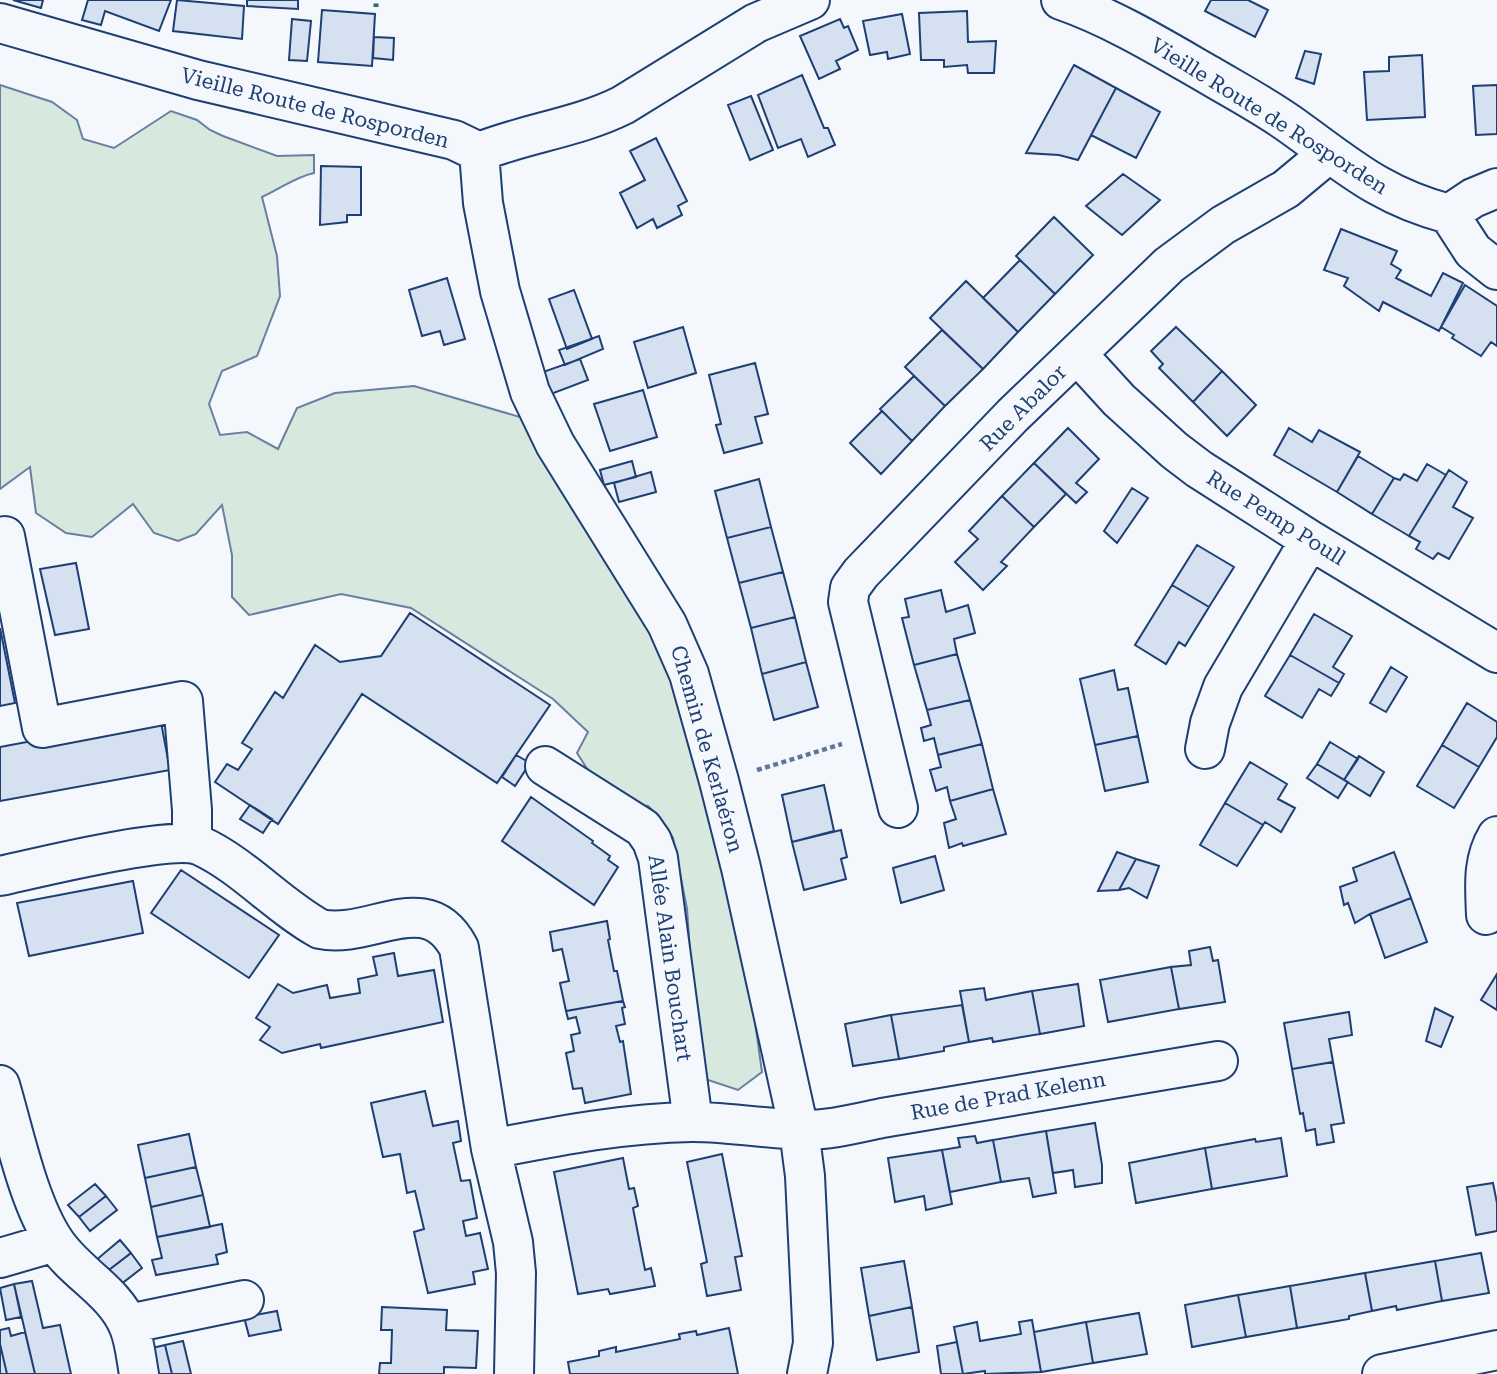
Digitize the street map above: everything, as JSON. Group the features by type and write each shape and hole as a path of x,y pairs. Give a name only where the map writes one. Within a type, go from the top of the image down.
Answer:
{"street":[{"path":"479,152 519,137 546,133 600,117 756,23 810,0"},
{"name":"Vieille Route de Rosporden","path":"1061,0 1146,39 1268,110 1328,154 1381,188 1419,205 1449,214"},
{"name":"Vieille Route de Rosporden","path":"0,23 198,80 454,141 479,152"},
{"name":"Chemin de Kerlaéron","path":"479,152 483,203 500,291 530,391 555,444 667,624 689,674 719,781 777,1024 799,1130 815,1364"},
{"name":"Rue Abalor","path":"898,808 848,603 850,588 861,573 1013,415 1168,265 1223,225 1286,189 1328,154"},
{"path":"1497,188 1473,198 1449,214 1473,251 1497,270"},
{"name":"Rue Pemp Poull","path":"1077,354 1119,400 1174,450 1241,498 1497,653"},
{"path":"5,536 42,728 183,701 192,842"},
{"path":"1205,749 1210,723 1223,687 1310,540"},
{"name":"Allée Alain Bouchart","path":"545,765 643,828 652,841 658,858 693,1122"},
{"path":"1486,915 1486,864 1489,849 1497,836"},
{"path":"0,876 147,846 192,842 216,855 320,929 335,932 421,916 440,923 451,932 459,948 491,1149 513,1242 514,1374"},
{"name":"Rue de Prad Kelenn","path":"491,1149 601,1128 693,1122 799,1130 832,1129 882,1118 1218,1061"},
{"path":"0,1085 31,1192 55,1242 109,1298 128,1324 135,1345 139,1374"},
{"path":"0,1258 55,1242"},
{"path":"128,1324 244,1300"},
{"path":"1382,1374 1425,1370 1497,1350"}],"path":[{"path":"719,781 880,734"}],"shaded area":[{"path":"0,85 52,102 77,120 83,139 114,148 171,111 197,120 223,136 277,156 314,155 314,173 262,197 277,256 280,296 257,356 222,371 209,404 220,435 247,432 278,449 297,408 335,393 414,386 530,420 663,647 745,950 762,1072 738,1090 699,1077 687,909 673,838 648,806 614,802 577,753 588,732 553,699 411,608 341,594 249,615 232,597 232,555 222,505 196,534 178,541 154,533 133,504 92,537 66,533 36,513 30,467 0,489"}],"building":[{"path":"13,0 43,0 41,8"},
{"path":"88,0 171,0 159,31 105,11 101,25 82,20"},
{"path":"177,0 244,6 242,39 173,31"},
{"path":"247,0 298,0 298,9 247,6"},
{"path":"1211,0 1248,0 1268,10 1255,37 1205,11"},
{"path":"322,10 375,14 372,66 318,62"},
{"path":"967,11 968,42 996,41 994,73 968,73 967,65 944,67 944,60 921,60 919,13"},
{"path":"902,14 910,54 888,59 887,52 870,55 863,21"},
{"path":"292,19 311,21 307,61 289,60"},
{"path":"840,19 844,28 848,26 858,50 836,61 840,69 819,79 800,36"},
{"path":"374,37 394,38 393,60 373,58"},
{"path":"1305,51 1321,54 1314,84 1296,78"},
{"path":"1422,55 1425,117 1367,120 1364,72 1389,71 1389,57"},
{"path":"1074,65 1116,88 1078,160 1059,155 1026,153"},
{"path":"802,75 824,128 828,128 835,145 808,157 801,139 778,148 758,95"},
{"path":"1497,85 1497,134 1476,135 1473,86"},
{"path":"1116,88 1160,112 1136,158 1091,135"},
{"path":"751,96 773,150 750,160 728,105"},
{"path":"656,138 687,201 678,206 682,215 657,228 653,219 637,228 620,193 645,180 630,151"},
{"path":"321,166 361,167 361,215 347,215 347,222 320,225"},
{"path":"1123,174 1160,200 1122,235 1086,206"},
{"path":"1054,217 1093,255 1055,294 1016,256"},
{"path":"1341,229 1397,251 1391,264 1401,270 1396,278 1431,296 1443,273 1463,283 1439,331 1383,302 1379,311 1344,286 1348,278 1324,270"},
{"path":"1020,260 1055,294 1018,332 983,298"},
{"path":"447,278 465,339 444,345 440,331 422,336 409,290"},
{"path":"966,281 1018,332 983,369 930,318"},
{"path":"1465,285 1497,306 1497,346 1491,342 1481,356 1452,338 1454,335 1441,327"},
{"path":"574,290 592,339 567,349 549,299"},
{"path":"683,327 696,373 648,388 634,342"},
{"path":"1176,327 1222,371 1193,402 1159,368 1163,364 1151,351"},
{"path":"942,330 983,369 945,406 905,367"},
{"path":"599,336 603,349 565,365 559,350"},
{"path":"580,359 588,380 551,394 543,372"},
{"path":"755,363 768,414 755,417 762,443 724,453 716,425 721,424 709,375"},
{"path":"1222,371 1256,405 1227,436 1193,402"},
{"path":"914,376 945,406 912,441 880,409"},
{"path":"643,390 657,437 610,451 594,404"},
{"path":"882,411 912,441 881,474 850,443"},
{"path":"1068,428 1099,459 1076,483 1087,492 1076,503 1034,463"},
{"path":"1289,428 1312,442 1319,430 1360,452 1337,492 1274,455"},
{"path":"1358,456 1394,478 1372,514 1337,492"},
{"path":"632,461 636,477 604,485 600,470"},
{"path":"1034,463 1066,494 1034,527 1002,496"},
{"path":"1427,464 1446,475 1409,536 1372,514 1394,478 1400,480 1404,474 1417,481"},
{"path":"1449,470 1467,482 1453,507 1473,518 1449,559 1438,553 1433,559 1416,549 1420,542 1409,536"},
{"path":"651,472 656,492 619,502 614,483"},
{"path":"759,479 771,527 727,538 715,491"},
{"path":"1132,488 1148,498 1117,543 1104,531"},
{"path":"1002,496 1034,527 1001,562 1007,566 983,590 955,562 978,539 969,531"},
{"path":"771,527 783,572 739,583 727,538"},
{"path":"1197,545 1234,567 1209,607 1172,585"},
{"path":"76,563 89,629 55,635 40,569"},
{"path":"783,572 795,617 751,628 739,583"},
{"path":"1172,585 1209,607 1185,646 1179,642 1166,664 1135,645"},
{"path":"941,590 946,612 968,605 975,633 954,639 957,654 914,665 902,618 909,617 905,599"},
{"path":"410,613 550,705 497,783 362,694 278,824 215,782 227,764 238,770 252,749 242,743 275,692 283,698 315,645 340,662 381,656"},
{"path":"1314,614 1352,636 1333,667 1344,674 1339,683 1290,655"},
{"path":"795,617 806,662 762,674 751,628"},
{"path":"0,628 15,703 0,706"},
{"path":"957,654 970,700 927,710 914,665"},
{"path":"1290,655 1339,683 1331,696 1319,689 1302,718 1265,696"},
{"path":"806,662 818,707 774,720 762,674"},
{"path":"1391,667 1407,677 1386,712 1370,703"},
{"path":"1114,670 1118,690 1128,688 1138,736 1095,745 1080,679"},
{"path":"970,700 982,744 938,755 934,738 924,741 921,728 931,725 927,710"},
{"path":"1467,703 1497,722 1497,737 1479,767 1442,745"},
{"path":"160,717 170,770 0,801 0,747"},
{"path":"1138,736 1148,782 1105,791 1095,745"},
{"path":"1330,742 1358,759 1344,780 1317,764"},
{"path":"982,744 993,789 950,801 947,787 936,791 930,770 941,767 938,755"},
{"path":"1442,745 1479,767 1454,808 1417,786"},
{"path":"516,755 530,763 515,786 502,777"},
{"path":"1359,756 1384,772 1370,796 1344,780"},
{"path":"1250,762 1287,784 1278,799 1295,808 1281,832 1225,803"},
{"path":"1317,764 1348,782 1338,798 1307,778"},
{"path":"824,785 834,831 792,842 782,795"},
{"path":"993,789 1006,834 949,848 944,823 956,819 950,801"},
{"path":"531,797 593,841 592,843 610,856 608,860 618,867 594,905 502,841"},
{"path":"1225,803 1263,825 1237,866 1200,845"},
{"path":"250,805 272,819 263,833 240,819"},
{"path":"841,830 847,857 841,859 846,879 804,890 792,842"},
{"path":"1117,852 1136,859 1119,890 1098,891"},
{"path":"1394,852 1411,898 1370,914 1355,923 1348,903 1344,905 1340,887 1357,881 1353,868"},
{"path":"935,856 944,890 901,903 893,868"},
{"path":"1136,859 1159,866 1147,898 1129,888 1119,890"},
{"path":"181,870 279,935 249,978 151,913"},
{"path":"133,881 143,933 29,956 17,903"},
{"path":"1411,898 1427,942 1385,958 1370,914"},
{"path":"607,921 614,971 617,971 623,1001 566,1011 560,983 569,981 562,949 553,951 550,932"},
{"path":"1210,947 1213,961 1218,960 1225,1002 1179,1009 1171,967 1191,965 1189,951"},
{"path":"394,953 398,976 434,970 443,1022 321,1048 320,1044 282,1053 260,1040 270,1027 256,1018 278,984 293,993 327,985 330,998 360,993 358,979 377,975 373,957"},
{"path":"1171,967 1179,1009 1108,1022 1100,980"},
{"path":"1497,974 1497,1010 1481,1000"},
{"path":"1078,984 1084,1026 1040,1034 1032,991"},
{"path":"984,988 986,1000 1032,991 1040,1034 993,1042 992,1038 969,1042 960,991"},
{"path":"623,1001 625,1024 616,1026 620,1042 623,1041 631,1094 585,1103 582,1088 573,1089 566,1053 574,1051 571,1035 580,1033 576,1017 568,1019 566,1011"},
{"path":"962,1005 969,1042 944,1047 944,1051 899,1059 891,1015"},
{"path":"1435,1008 1453,1017 1441,1047 1426,1041"},
{"path":"1349,1012 1352,1035 1329,1039 1333,1062 1292,1069 1284,1023"},
{"path":"891,1015 899,1059 853,1066 845,1024"},
{"path":"1333,1062 1344,1123 1331,1125 1334,1142 1317,1145 1315,1129 1306,1131 1303,1113 1300,1114 1292,1069"},
{"path":"425,1091 433,1126 458,1121 461,1141 453,1143 461,1181 470,1180 477,1218 463,1221 466,1236 480,1233 488,1269 473,1272 475,1284 428,1293 414,1232 424,1229 415,1191 407,1193 400,1154 383,1157 371,1103"},
{"path":"1095,1123 1102,1183 1075,1187 1073,1170 1053,1173 1046,1131"},
{"path":"1046,1131 1056,1193 1033,1197 1029,1178 1001,1182 993,1140"},
{"path":"189,1134 196,1167 145,1178 138,1145"},
{"path":"975,1136 977,1143 993,1140 1001,1182 950,1192 942,1150 960,1147 958,1138"},
{"path":"1281,1138 1287,1176 1212,1189 1205,1148 1255,1139 1256,1142"},
{"path":"1205,1148 1212,1189 1136,1203 1129,1163"},
{"path":"942,1150 952,1204 926,1210 924,1196 895,1202 888,1158"},
{"path":"722,1154 742,1256 735,1257 741,1290 707,1296 701,1264 707,1262 687,1162"},
{"path":"623,1158 629,1189 634,1188 638,1206 633,1208 645,1270 651,1268 655,1286 610,1294 608,1289 578,1294 554,1172"},
{"path":"196,1167 203,1195 151,1207 145,1178"},
{"path":"1493,1183 1497,1203 1497,1231 1476,1235 1467,1187"},
{"path":"95,1184 106,1196 79,1217 68,1205"},
{"path":"203,1195 210,1227 157,1237 151,1207"},
{"path":"106,1196 117,1210 90,1231 79,1217"},
{"path":"222,1224 227,1252 216,1255 218,1264 156,1275 152,1260 162,1258 157,1237"},
{"path":"120,1240 131,1253 105,1273 95,1261"},
{"path":"131,1253 142,1268 116,1288 105,1273"},
{"path":"1481,1253 1489,1293 1442,1301 1435,1261"},
{"path":"904,1261 912,1307 869,1316 861,1268"},
{"path":"1435,1261 1442,1301 1397,1310 1396,1306 1372,1311 1365,1273"},
{"path":"1365,1273 1372,1311 1349,1316 1349,1319 1297,1328 1290,1286"},
{"path":"32,1281 43,1328 60,1325 71,1374 35,1374 14,1284"},
{"path":"14,1284 21,1317 6,1320 0,1288"},
{"path":"1290,1286 1297,1328 1246,1337 1238,1295"},
{"path":"1238,1295 1246,1337 1192,1347 1185,1305"},
{"path":"382,1307 447,1310 446,1330 478,1331 476,1368 444,1367 444,1374 379,1374 380,1363 391,1363 392,1330 381,1330"},
{"path":"912,1307 919,1352 877,1360 869,1316"},
{"path":"277,1311 281,1330 249,1336 244,1317"},
{"path":"1139,1313 1147,1354 1093,1363 1086,1322"},
{"path":"1032,1320 1041,1372 985,1374 985,1371 963,1374 954,1327 977,1322 980,1341 1021,1334 1019,1322"},
{"path":"1086,1322 1093,1363 1041,1372 1034,1332"},
{"path":"9,1328 11,1336 25,1332 35,1374 7,1374 0,1344 0,1330"},
{"path":"729,1328 738,1374 570,1374 568,1362 599,1356 599,1351 616,1347 616,1352 680,1339 679,1334 696,1331 697,1335"},
{"path":"183,1341 191,1374 172,1374 165,1345"},
{"path":"957,1342 963,1374 941,1374 937,1346"},
{"path":"0,1344 7,1374 0,1374"},
{"path":"165,1345 172,1374 154,1374 148,1349"}],"hedge":[{"path":"376,0 376,7"}]}
